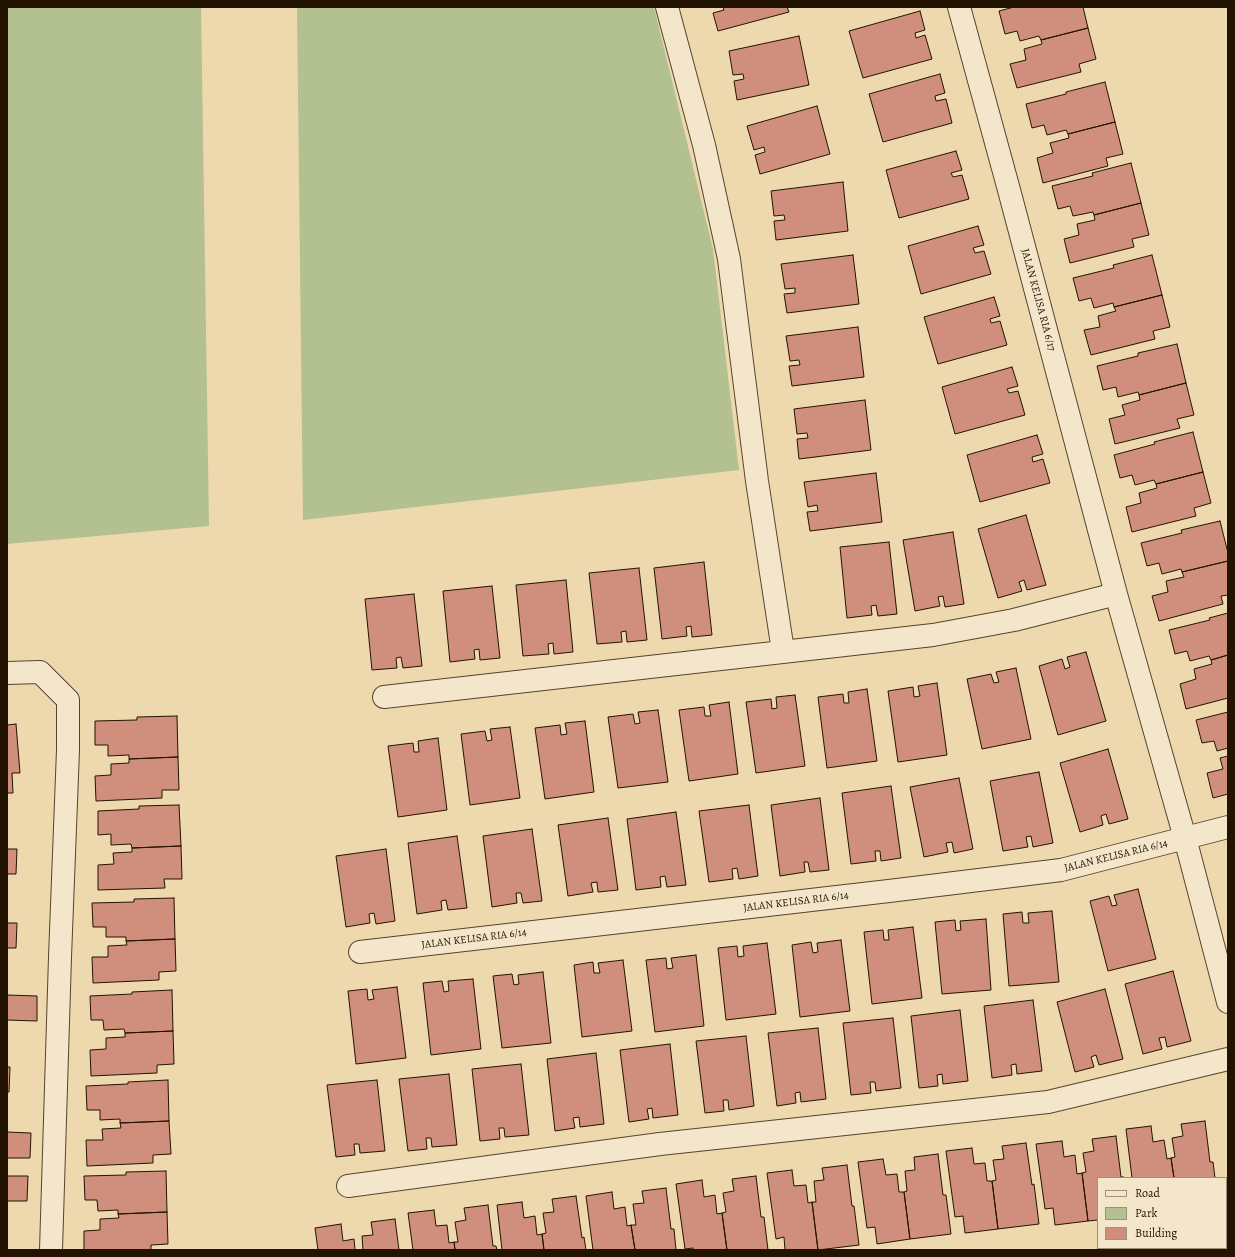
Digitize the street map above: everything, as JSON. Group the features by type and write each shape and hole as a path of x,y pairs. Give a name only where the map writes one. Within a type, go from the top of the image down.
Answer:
{"street":[{"path":"667,7 704,145 729,259 757,481 783,651"},
{"name":"JALAN KELISA RIA 6/17","path":"959,7 1116,594 1185,838 1228,1002"},
{"path":"384,697 933,635 1014,620 1116,594"},
{"path":"7,673 40,672 68,700 68,750 51,1250"},
{"name":"JALAN KELISA RIA 6/14","path":"360,952 1061,870 1228,827"},
{"path":"348,1186 660,1144 1048,1102 1228,1059"}],"green space":[{"path":"7,7 201,7 209,526 7,544"},
{"path":"297,7 654,7 713,249 739,470 303,520"}],"building":[{"path":"723,7 787,7 789,12 718,31 713,13 724,10"},
{"path":"1014,7 1083,7 1088,28 1041,40 1039,36 1020,41 1017,31 1005,34 999,11"},
{"path":"920,11 925,30 915,33 916,38 925,35 932,59 863,78 849,31"},
{"path":"1088,28 1096,59 1079,64 1081,72 1017,88 1010,64 1026,60 1024,49 1042,44 1041,40"},
{"path":"799,36 809,85 737,100 734,81 744,79 743,74 733,75 729,51"},
{"path":"940,74 945,93 935,96 936,101 946,99 952,123 883,142 869,94"},
{"path":"1105,82 1115,122 1068,134 1066,130 1047,135 1044,125 1032,128 1026,104"},
{"path":"817,106 830,154 760,174 755,155 765,152 764,147 754,150 747,126"},
{"path":"1115,122 1123,154 1106,158 1108,166 1043,183 1037,158 1053,153 1050,143 1069,138 1068,134"},
{"path":"956,151 962,170 951,173 953,177 962,175 969,199 899,218 886,170"},
{"path":"1131,163 1141,203 1094,215 1093,212 1073,216 1070,206 1058,209 1052,186 1093,176 1092,173"},
{"path":"843,182 848,231 776,240 774,221 785,220 784,215 774,216 771,191"},
{"path":"1141,203 1149,235 1132,239 1134,247 1070,263 1064,239 1079,235 1077,224 1095,220 1094,215"},
{"path":"978,226 984,245 973,248 975,253 984,251 991,274 921,294 908,246"},
{"path":"853,255 859,304 787,313 784,294 795,293 795,288 785,289 781,264"},
{"path":"1152,255 1162,295 1114,307 1113,303 1094,308 1091,298 1079,301 1073,278 1114,268 1113,265"},
{"path":"1162,295 1170,327 1153,331 1155,339 1091,355 1084,330 1100,327 1098,316 1116,311 1114,307"},
{"path":"994,297 1000,316 990,319 991,323 1000,321 1007,345 938,364 924,317"},
{"path":"858,327 864,377 792,386 789,366 800,365 799,360 790,361 786,336"},
{"path":"1177,344 1186,383 1139,395 1138,392 1118,397 1116,387 1103,390 1097,366 1138,356 1138,353"},
{"path":"1012,367 1018,386 1007,389 1009,393 1018,391 1025,415 955,434 942,387"},
{"path":"1186,383 1194,415 1177,419 1180,428 1115,444 1109,419 1125,415 1122,405 1140,400 1139,395"},
{"path":"865,400 871,450 799,459 797,439 808,438 807,433 797,434 794,409"},
{"path":"1193,432 1203,472 1156,484 1154,480 1135,485 1132,475 1120,478 1114,455 1155,444 1154,442"},
{"path":"1037,435 1043,454 1032,457 1033,462 1043,459 1050,483 980,502 967,455"},
{"path":"1203,472 1211,503 1194,508 1196,516 1132,532 1126,507 1141,503 1139,493 1157,488 1156,484"},
{"path":"876,473 882,522 810,531 807,512 818,511 817,505 808,507 804,482"},
{"path":"1026,515 1046,585 1027,590 1024,580 1019,582 1022,591 998,598 978,529"},
{"path":"1220,521 1228,553 1228,561 1182,572 1181,569 1162,574 1159,563 1147,566 1141,543 1182,533 1181,530"},
{"path":"953,532 964,604 945,607 943,596 938,597 940,606 915,611 903,540"},
{"path":"889,542 897,614 878,616 876,605 871,606 872,615 847,618 840,547"},
{"path":"1228,561 1228,595 1221,596 1223,604 1159,621 1152,596 1168,592 1166,581 1184,577 1182,572"},
{"path":"704,562 712,635 692,637 691,626 686,627 687,636 662,639 654,568"},
{"path":"639,568 647,640 627,642 626,631 621,632 622,642 597,644 589,573"},
{"path":"566,580 573,652 554,654 553,643 548,644 549,654 523,656 516,585"},
{"path":"492,586 500,658 480,660 479,649 474,650 475,659 450,662 443,591"},
{"path":"414,594 422,666 403,668 401,657 396,658 397,668 372,670 365,599"},
{"path":"1228,613 1228,655 1211,660 1209,656 1190,661 1187,651 1175,654 1169,630 1210,620 1209,618"},
{"path":"1086,652 1106,721 1058,735 1039,666 1062,659 1065,669 1070,667 1067,657"},
{"path":"1228,655 1228,698 1186,709 1180,684 1196,679 1194,669 1212,664 1211,660"},
{"path":"1016,668 1031,739 982,749 967,679 991,674 994,683 999,682 996,672"},
{"path":"937,683 947,755 898,762 888,691 913,687 914,697 920,696 918,686"},
{"path":"867,689 877,761 827,768 818,697 843,694 844,703 849,703 848,692"},
{"path":"795,695 805,766 756,773 746,702 771,699 772,709 777,708 776,697"},
{"path":"729,702 738,774 689,781 679,710 704,707 705,716 711,716 709,705"},
{"path":"658,710 668,782 618,788 608,717 633,714 635,724 640,723 638,712"},
{"path":"1228,712 1228,748 1217,751 1214,741 1202,743 1196,720"},
{"path":"177,716 178,757 129,759 129,755 108,756 108,745 95,745 95,721 137,720 137,717"},
{"path":"585,721 594,792 545,799 535,728 560,725 561,735 567,734 565,723"},
{"path":"16,724 20,773 12,773 13,793 7,793 7,725"},
{"path":"510,727 520,798 470,805 461,734 485,731 487,741 492,740 490,729"},
{"path":"438,738 447,810 398,817 388,746 413,743 414,752 419,752 418,741"},
{"path":"1108,749 1128,819 1109,824 1106,814 1101,816 1103,825 1080,832 1060,763"},
{"path":"1228,756 1228,794 1213,798 1207,773 1223,769 1220,758"},
{"path":"178,757 179,790 162,790 162,798 96,801 95,776 111,775 111,764 129,763 129,759"},
{"path":"1039,772 1053,843 1033,847 1031,836 1026,837 1028,847 1003,851 990,781"},
{"path":"959,778 973,849 954,853 952,842 946,843 948,852 924,857 910,787"},
{"path":"891,786 901,858 881,861 880,851 875,851 876,861 851,864 842,793"},
{"path":"820,798 829,870 810,872 808,862 804,862 805,872 780,876 771,805"},
{"path":"179,805 181,846 132,848 131,844 111,845 111,834 98,835 98,811 139,809 139,806"},
{"path":"749,805 758,876 739,879 737,868 732,869 733,879 709,882 699,811"},
{"path":"676,812 686,885 667,887 665,876 660,877 661,887 636,890 627,819"},
{"path":"608,818 618,890 598,892 597,882 591,883 593,892 568,896 558,825"},
{"path":"532,829 542,901 523,903 521,893 516,893 517,903 492,907 483,836"},
{"path":"457,836 467,908 448,910 446,900 441,901 442,910 417,914 408,843"},
{"path":"181,846 182,879 164,879 165,888 98,890 98,865 114,864 113,853 132,852 132,848"},
{"path":"7,849 17,849 16,874 7,874"},
{"path":"386,849 395,921 376,924 374,913 369,914 370,923 346,927 336,856"},
{"path":"1138,889 1156,959 1108,971 1090,901 1109,896 1112,906 1117,905 1114,895"},
{"path":"174,898 175,939 126,941 126,937 106,937 106,927 93,927 92,903 134,902 134,899"},
{"path":"1052,911 1059,982 1009,986 1003,914 1022,912 1023,923 1029,923 1028,913"},
{"path":"986,919 991,990 942,994 935,922 955,920 956,931 961,930 960,921"},
{"path":"7,923 17,923 16,948 7,948"},
{"path":"913,927 922,998 872,1004 864,932 883,930 884,940 889,940 888,930"},
{"path":"175,939 176,971 159,972 159,980 93,983 92,957 108,957 108,946 127,945 126,941"},
{"path":"841,940 850,1011 800,1017 792,945 811,942 813,953 818,952 817,943"},
{"path":"767,943 776,1014 726,1020 718,948 737,946 738,957 744,956 743,946"},
{"path":"696,955 704,1026 655,1032 646,960 666,958 667,969 673,968 671,958"},
{"path":"623,960 632,1031 582,1037 574,965 593,962 594,973 600,973 598,963"},
{"path":"1173,971 1191,1041 1167,1047 1165,1037 1159,1038 1162,1049 1143,1054 1125,984"},
{"path":"543,972 551,1043 502,1048 493,976 512,974 514,985 519,984 518,975"},
{"path":"473,979 481,1049 431,1055 423,983 442,981 444,992 449,991 448,981"},
{"path":"397,987 406,1058 356,1064 348,991 367,989 368,1000 374,999 372,990"},
{"path":"1105,989 1123,1059 1099,1065 1096,1055 1091,1057 1094,1067 1075,1072 1057,1002"},
{"path":"172,990 173,1031 125,1033 124,1029 104,1030 103,1020 91,1020 90,996"},
{"path":"7,995 37,996 37,1021 7,1020"},
{"path":"1033,1000 1042,1071 1017,1074 1016,1064 1011,1065 1012,1075 992,1078 984,1006"},
{"path":"960,1010 968,1081 943,1084 942,1074 937,1075 938,1086 919,1088 911,1016"},
{"path":"893,1018 901,1088 876,1091 875,1082 870,1082 871,1093 851,1095 843,1023"},
{"path":"818,1028 826,1099 801,1102 800,1092 795,1093 796,1103 777,1106 768,1033"},
{"path":"173,1031 174,1064 157,1065 157,1073 91,1076 90,1050 106,1049 106,1038 125,1037 125,1033"},
{"path":"746,1036 754,1106 729,1110 728,1100 723,1100 724,1111 705,1113 696,1041"},
{"path":"670,1044 678,1115 653,1118 652,1108 647,1109 649,1119 629,1122 620,1050"},
{"path":"596,1053 604,1124 580,1127 579,1117 573,1118 575,1128 555,1131 547,1059"},
{"path":"521,1064 529,1135 505,1137 504,1128 499,1128 500,1139 480,1141 472,1069"},
{"path":"7,1067 10,1067 9,1092 7,1092"},
{"path":"449,1074 457,1145 432,1147 431,1138 426,1138 427,1149 408,1151 399,1079"},
{"path":"168,1080 169,1121 120,1123 120,1119 100,1120 100,1110 87,1110 86,1086"},
{"path":"377,1080 385,1151 360,1153 359,1144 354,1144 355,1155 336,1157 327,1085"},
{"path":"169,1121 171,1154 153,1155 153,1163 87,1166 86,1140 103,1140 102,1129 121,1128 120,1123"},
{"path":"1205,1121 1210,1162 1213,1162 1215,1177 1174,1177 1171,1158 1175,1157 1172,1138 1183,1136 1181,1124"},
{"path":"1151,1126 1153,1142 1164,1140 1167,1159 1171,1158 1174,1177 1132,1177 1126,1129"},
{"path":"7,1132 31,1133 30,1158 7,1158"},
{"path":"1116,1136 1121,1177 1097,1177 1097,1220 1088,1221 1082,1173 1086,1172 1083,1153 1094,1151 1092,1139"},
{"path":"1062,1141 1064,1157 1075,1155 1077,1174 1082,1173 1088,1221 1055,1225 1053,1208 1045,1209 1036,1144"},
{"path":"1026,1143 1032,1185 1034,1184 1039,1224 998,1229 992,1181 996,1180 993,1160 1004,1159 1002,1146"},
{"path":"972,1148 974,1164 985,1163 987,1181 992,1181 998,1229 965,1233 963,1216 955,1217 946,1151"},
{"path":"938,1154 943,1195 946,1195 951,1234 910,1239 904,1192 907,1191 905,1171 915,1170 914,1157"},
{"path":"883,1159 886,1175 897,1174 899,1192 904,1192 910,1239 877,1244 875,1227 867,1228 858,1162"},
{"path":"847,1165 859,1245 818,1250 812,1202 816,1202 814,1181 824,1180 822,1168"},
{"path":"792,1170 794,1186 806,1185 808,1203 812,1202 818,1250 785,1250 784,1237 776,1239 767,1173"},
{"path":"166,1171 167,1212 118,1214 118,1210 98,1211 97,1200 85,1200 84,1176 126,1175 126,1172"},
{"path":"7,1176 28,1176 27,1201 7,1201"},
{"path":"756,1176 761,1217 764,1217 768,1250 727,1250 722,1213 726,1212 723,1193 734,1191 732,1179"},
{"path":"702,1180 704,1197 715,1195 717,1214 722,1213 727,1250 685,1249 676,1184"},
{"path":"666,1188 671,1229 674,1229 676,1250 635,1250 631,1225 636,1225 633,1204 644,1203 642,1191"},
{"path":"612,1192 614,1209 625,1207 627,1226 631,1225 635,1250 593,1250 586,1196"},
{"path":"576,1196 582,1238 584,1237 586,1250 544,1250 542,1234 546,1233 543,1213 554,1212 552,1199"},
{"path":"522,1202 524,1218 535,1216 537,1235 542,1234 544,1250 502,1250 497,1205"},
{"path":"488,1205 493,1246 496,1246 497,1250 455,1250 454,1242 458,1242 455,1222 466,1220 464,1208"},
{"path":"434,1210 436,1226 447,1225 449,1243 454,1242 455,1250 413,1250 408,1213"},
{"path":"167,1212 168,1244 151,1245 151,1250 84,1250 84,1231 100,1230 100,1219 119,1218 118,1214"},
{"path":"395,1219 399,1250 363,1250 362,1236 373,1235 371,1222"},
{"path":"341,1224 343,1241 354,1239 355,1250 318,1250 315,1228"}]}
